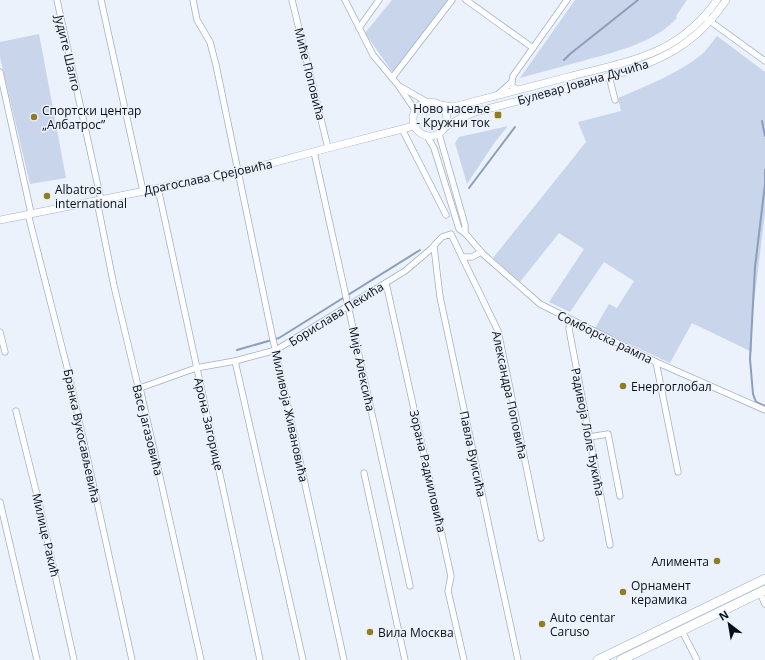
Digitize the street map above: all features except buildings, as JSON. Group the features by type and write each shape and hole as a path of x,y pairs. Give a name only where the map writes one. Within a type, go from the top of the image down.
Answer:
{"main road":[{"path":"598,660 765,578"},
{"path":"623,660 763,592"}],"street":[{"name":"Јудите Шалго","path":"56,0 99,200"},
{"path":"101,0 143,191"},
{"name":"Миливоја Живановића","path":"193,0 198,20 210,42 216,65 272,335 344,660"},
{"name":"Миће Поповића","path":"292,0 328,148"},
{"path":"345,0 373,55 398,85 415,110"},
{"path":"359,28 379,0"},
{"path":"392,78 452,0"},
{"path":"466,0 534,48"},
{"path":"518,90 511,85 513,76 567,0"},
{"name":"Булевар Јована Дучића","path":"441,105 453,107 624,64 652,54 674,43 698,24 707,19 717,0"},
{"name":"Булевар Јована Дучића","path":"445,127 475,112 648,64 672,52 692,39 707,19 726,0"},
{"path":"707,19 765,60"},
{"name":"Бранка Вукосављевића","path":"0,72 30,214 69,375 132,660"},
{"path":"609,76 615,100"},
{"path":"495,96 512,81"},
{"path":"398,85 426,102"},
{"path":"426,102 441,105 446,113 447,123 445,127 439,134 426,136 417,131 414,126 413,115 415,110 426,102"},
{"name":"Драгослава Срејовића","path":"0,220 239,172 414,126"},
{"path":"402,129 446,215"},
{"name":"Сомборска рампа","path":"439,134 466,233"},
{"name":"Сомборска рампа","path":"426,136 434,148 459,229 466,233 481,252 540,304 656,362 765,410"},
{"name":"Мије Алексића","path":"314,152 410,586"},
{"name":"Арона Загорице","path":"158,188 260,660"},
{"name":"Васе Јагазовића","path":"99,200 123,327 136,382 140,388 201,660"},
{"name":"Борислава Пекића","path":"140,388 196,368 235,361 276,350 347,298 386,283 404,271 434,246 442,237 451,234 462,257"},
{"name":"Павла Вуисића","path":"434,246 440,297 496,564 518,660"},
{"path":"462,257 472,257 481,252"},
{"name":"Александра Поповића","path":"462,257 498,331 541,538"},
{"name":"Зорана Радмиловића","path":"386,283 451,576 448,591 464,660"},
{"name":"Радивоја Лоле Ђукића","path":"570,320 569,329 610,545"},
{"path":"0,332 5,352"},
{"path":"235,361 303,660"},
{"path":"656,362 678,472"},
{"name":"Милице Ракић","path":"16,411 39,503 74,660"},
{"path":"589,437 608,434 620,496"},
{"path":"364,473 405,660"},
{"path":"0,502 37,660"},
{"path":"763,592 765,604"},
{"path":"682,631 697,660"}],"shaded area":[{"path":"392,0 448,0 393,73 365,33"},
{"path":"575,0 687,0 676,16 677,18 668,27 647,40 610,53 520,78"},
{"name":"Спортски центар „Албатрос”","path":"39,34 66,178 30,184 0,57 0,42"},
{"path":"717,36 765,72 765,213 751,327 752,352 692,323 670,363 595,328 609,304 617,308 634,281 604,262 570,312 549,302 584,249 559,233 520,282 493,258 586,142 578,122 621,111 618,98 661,79 692,62 703,53"},
{"path":"508,126 495,142 467,184 455,143 459,137"}],"waterway":[{"path":"564,60 638,0"},
{"path":"762,121 765,136"},
{"path":"469,188 515,127"},
{"path":"765,170 765,184 755,267 750,359 753,394 756,402 765,406"},
{"path":"237,350 279,338 420,250"}],"place":[{"name":"Ново насеље - Кружни ток","path":"498,115"},
{"name":"Спортски центар „Албатрос”","path":"34,117"},
{"name":"Albatros international","path":"47,196"},
{"name":"Енергоглобал","path":"623,386"},
{"name":"Алимента","path":"717,561"},
{"name":"Орнамент керамика","path":"623,592"},
{"name":"Auto centar Caruso","path":"542,624"},
{"name":"Вила Москва","path":"370,632"}]}
